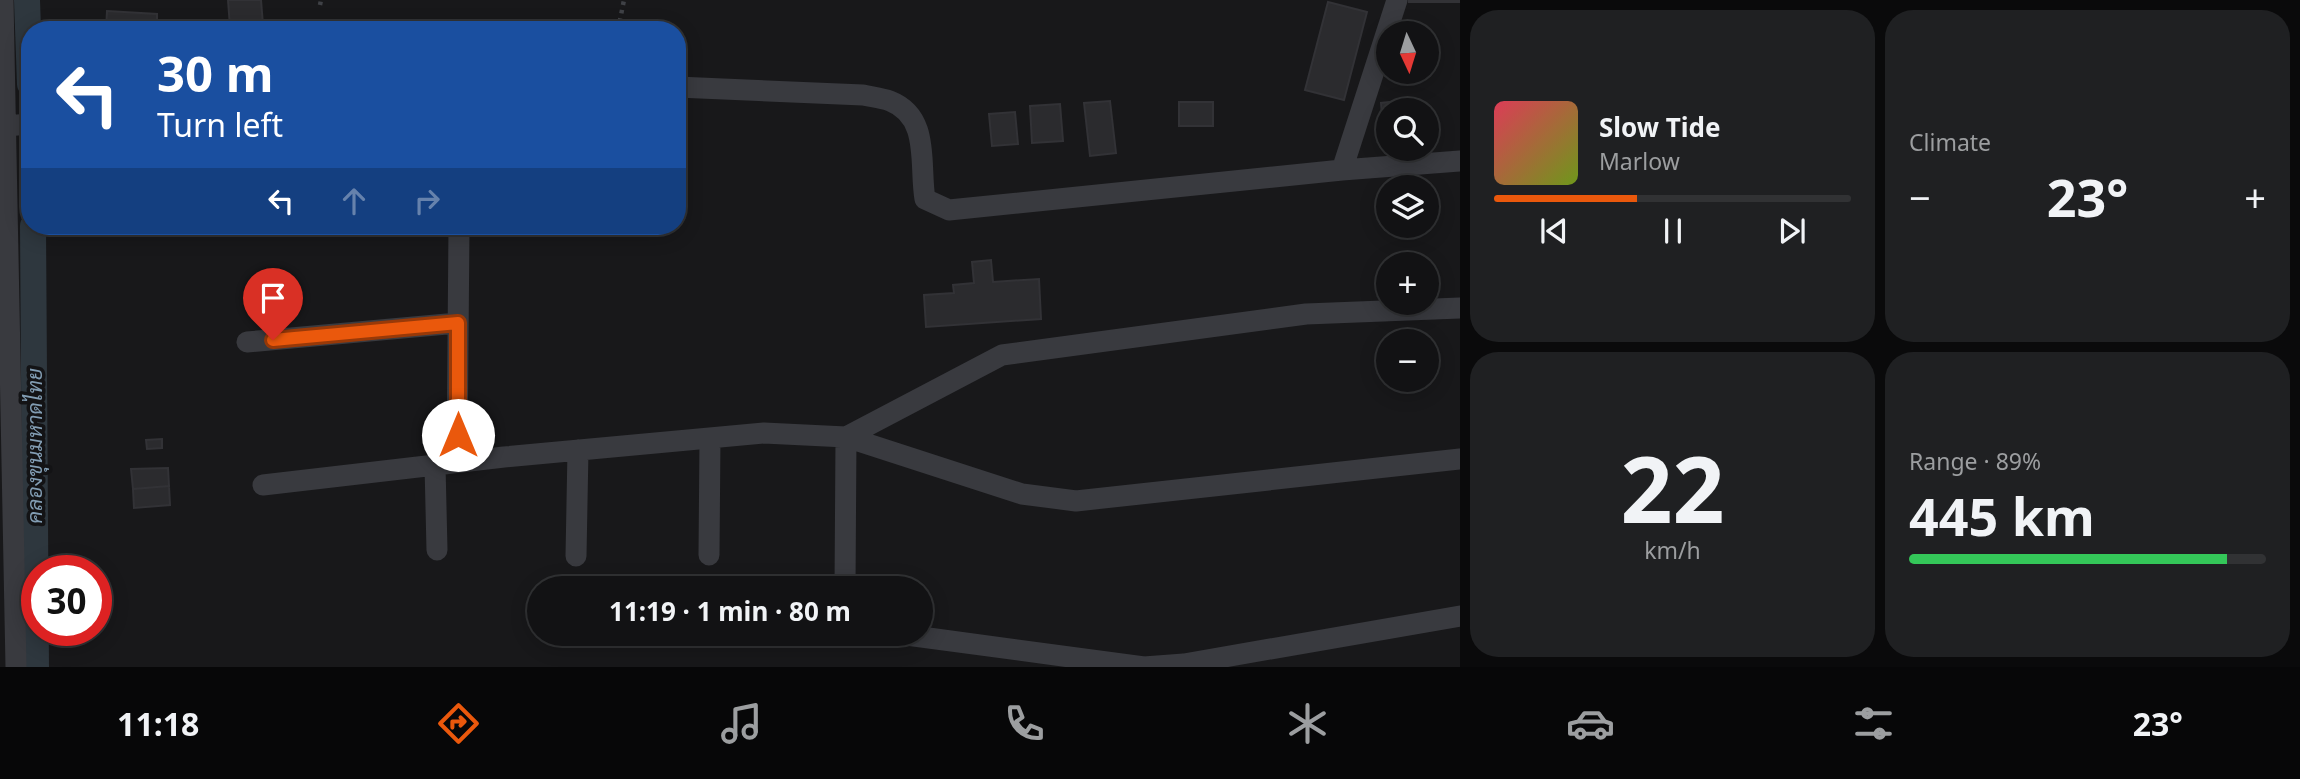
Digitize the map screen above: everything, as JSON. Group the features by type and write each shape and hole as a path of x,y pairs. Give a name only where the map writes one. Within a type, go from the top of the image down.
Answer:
{"street":[{"path":"3,0 17,125 16,667"},
{"path":"1342,170 1397,0"},
{"path":"686,87 863,95 891,101 910,114 921,137 925,199 949,210 1342,170 1460,161"},
{"path":"457,462 459,235"},
{"path":"846,437 1002,355 1306,314 1460,308"},
{"path":"247,342 458,323"},
{"path":"263,485 457,462 764,433 846,437 1022,494 1076,501 1460,459"},
{"path":"845,576 846,437"},
{"path":"709,555 710,438"},
{"path":"576,556 578,450"},
{"path":"435,465 437,550"},
{"path":"933,638 1144,667 1184,664 1460,616"}],"path":[{"path":"620,21 624,0"}],"building":[{"path":"228,0 261,0 263,21 230,21"},
{"path":"1460,0 1460,2 1409,2"},
{"path":"1328,2 1367,12 1344,100 1305,90"},
{"path":"107,11 157,14 157,21 106,21"},
{"path":"1110,101 1116,153 1090,156 1084,103"},
{"path":"1179,102 1213,102 1213,126 1179,126"},
{"path":"1060,104 1063,141 1032,143 1030,106"},
{"path":"1015,112 1018,144 992,146 989,114"},
{"path":"991,260 993,282 1039,279 1041,319 926,327 924,295 954,293 953,285 974,283 972,262"},
{"path":"162,439 162,448 147,449 146,440"},
{"path":"168,468 169,486 133,489 131,469"},
{"path":"169,486 170,505 134,508 133,489"}],"waterway":[{"name":"คลองขุนมหาดไทย","path":"27,0 28,21"},
{"name":"คลองขุนมหาดไทย","path":"33,235 36,667"}],"route":[{"path":"273,340 458,323 458,435"}]}
